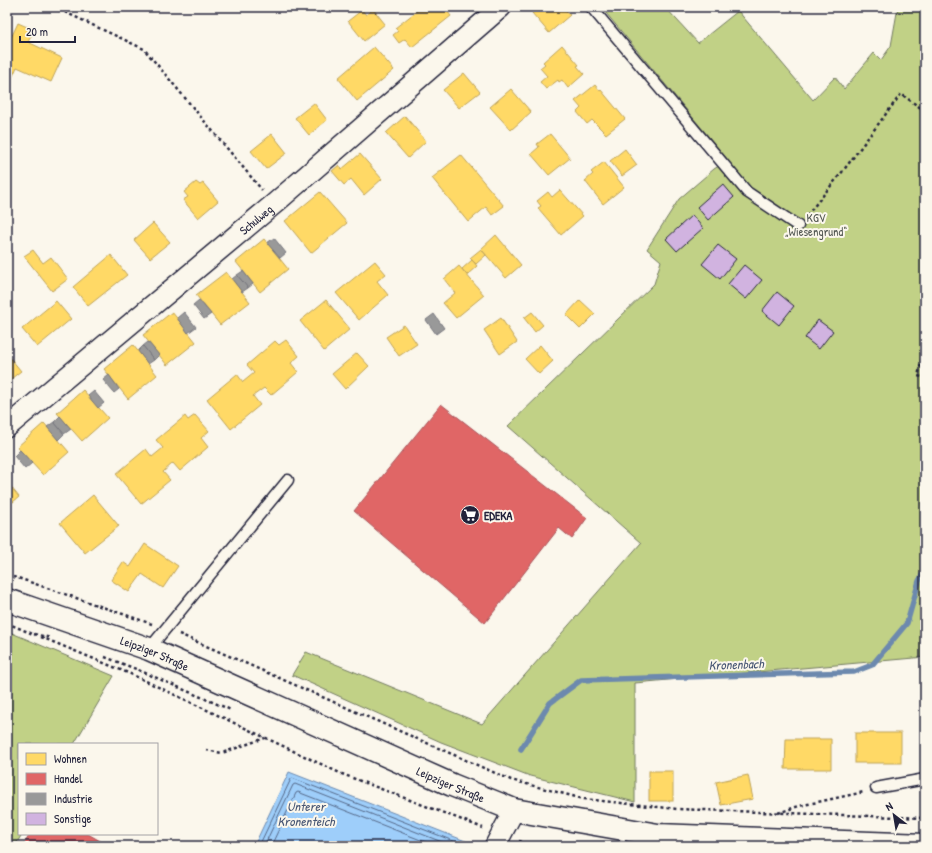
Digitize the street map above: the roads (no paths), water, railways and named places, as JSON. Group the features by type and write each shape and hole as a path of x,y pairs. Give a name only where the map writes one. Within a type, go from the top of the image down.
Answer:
{"main road":[{"name":"Leipziger Straße","path":"7,600 149,649 452,785 514,810 658,835 925,845"}],"street":[{"name":"Schulweg","path":"7,427 274,204 501,7"},
{"path":"498,840 514,810"}],"lane":[{"path":"591,7 747,192 798,226"},
{"path":"149,649 288,480"},
{"path":"876,788 925,780"}],"water":[{"name":"Unterer Kronenteich","path":"289,772 468,842 465,846 254,846"}],"waterway":[{"name":"Kronenbach","path":"521,749 550,703 581,680 854,672 872,665 907,623 919,581 925,570"}],"place":[{"name":"EDEKA","path":"470,515"}],"park label":[{"name":"KGV „Wiesengrund“","path":"816,224"}]}
